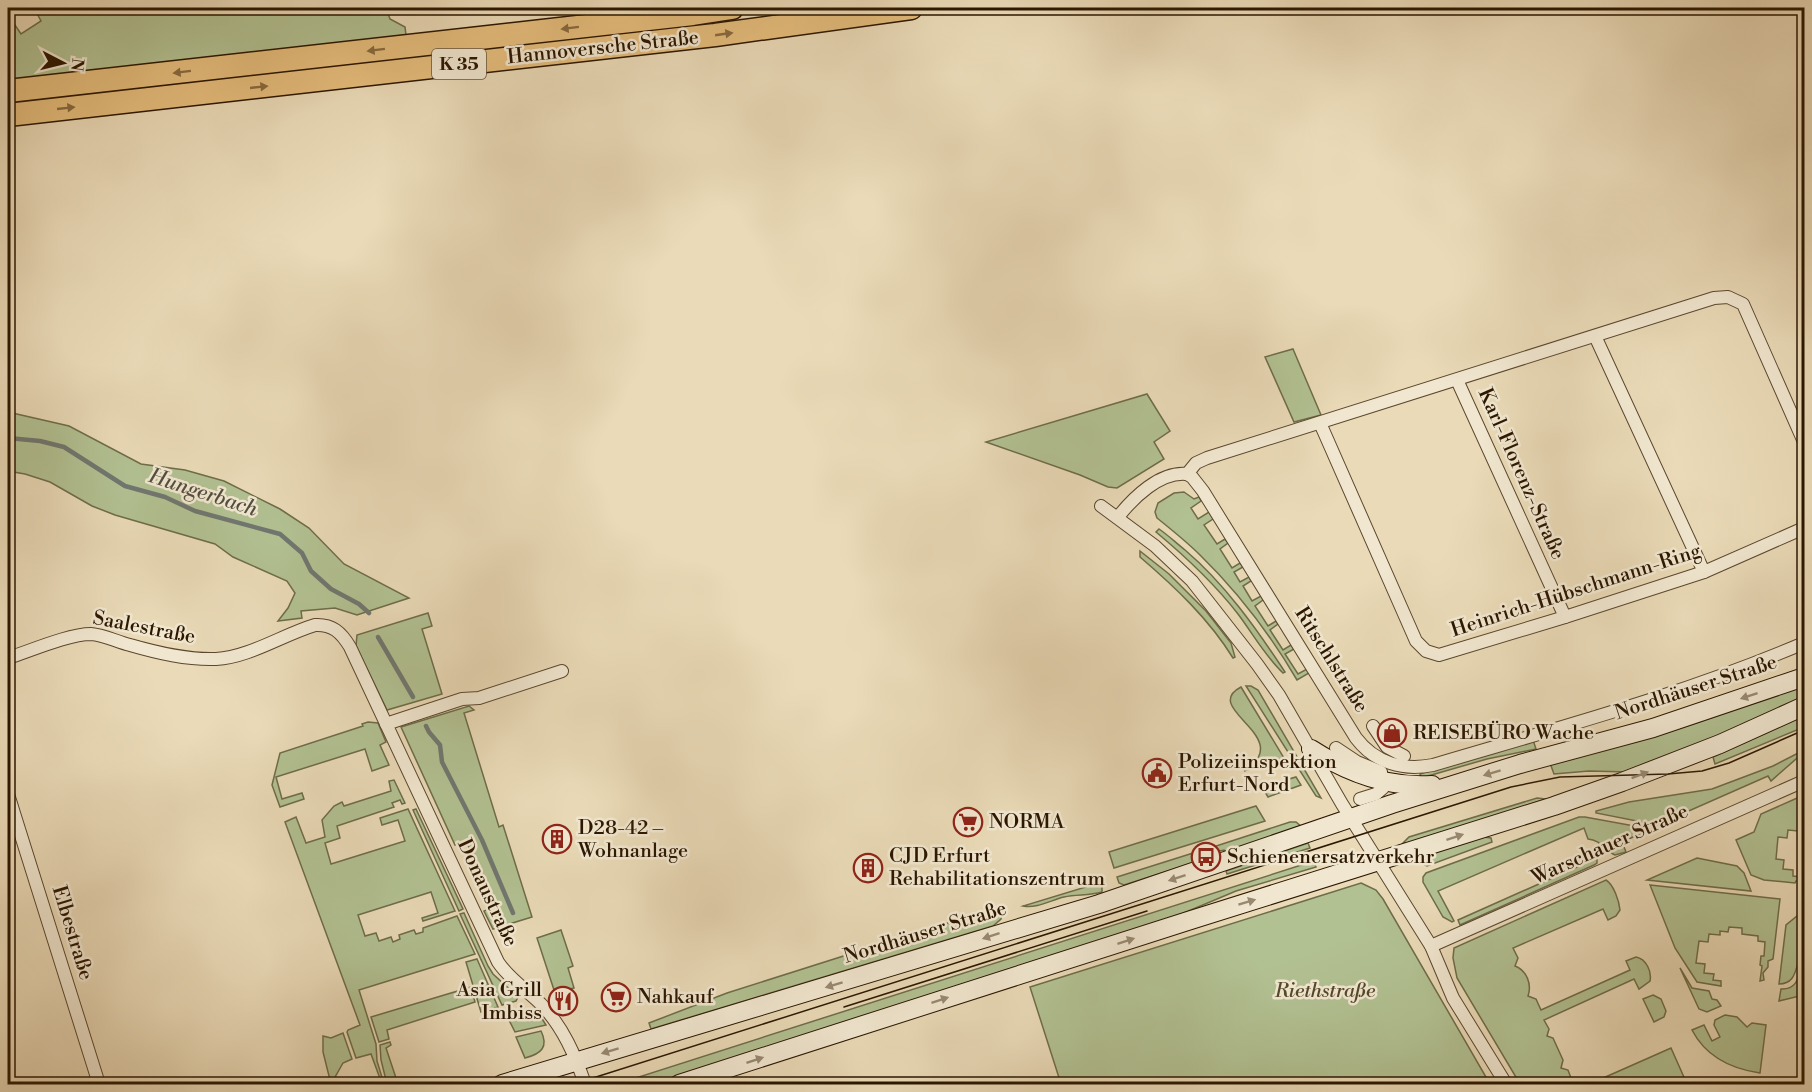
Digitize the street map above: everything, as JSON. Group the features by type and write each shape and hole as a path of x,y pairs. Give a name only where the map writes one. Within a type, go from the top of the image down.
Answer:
{"highway":[{"name":"Hannoversche Straße","path":"8,91 732,8"},
{"name":"Hannoversche Straße","path":"8,115 716,35 911,8"}],"main road":[{"name":"Nordhäuser Straße","path":"502,1084 1100,904 1463,781 1653,728 1804,677"},
{"path":"679,1084 1554,806 1720,744 1804,706"},
{"path":"1311,749 1351,772 1388,783 1425,786 1463,781"}],"street":[{"path":"1118,517 1136,498 1158,482 1174,475 1187,474 1196,463 1207,458 1714,298 1728,297 1743,304 1804,442"},
{"path":"1595,336 1704,572"},
{"name":"Karl-Florenz-Straße","path":"1457,380 1565,617"},
{"name":"Heinrich-Hübschmann-Ring","path":"1320,423 1416,640 1426,651 1439,655 1704,572 1804,528"},
{"name":"Ritschlstraße","path":"1187,474 1203,490 1356,738 1378,758 1399,766 1433,765 1536,734 1744,669 1804,643"},
{"path":"1101,506 1174,563 1212,604 1263,672 1431,946 1453,998 1506,1084"},
{"name":"Saalestraße","path":"8,658 84,635 107,637 148,651 203,659 242,654 315,625 329,626 340,633"},
{"name":"Donaustraße","path":"340,633 350,647 498,962 508,975 556,1022 577,1061 585,1084"},
{"path":"386,724 462,699 479,698 562,671"},
{"name":"Ritschlstraße","path":"1373,726 1387,747 1408,758"},
{"path":"1336,748 1357,762 1393,775"},
{"name":"Warschauer Straße","path":"1431,946 1804,780"},
{"name":"Elbestraße","path":"8,794 99,1084"},
{"path":"1360,799 1379,794"}],"green space":[{"path":"34,8 98,8 98,11 100,8 386,8 390,19 405,27 406,35 8,81 8,29 15,25 21,34 41,21"},
{"path":"1293,349 1321,415 1294,422 1265,357"},
{"path":"1147,394 1170,431 1154,442 1164,459 1117,488 1108,487 986,442"},
{"path":"8,412 69,426 141,464 185,470 224,481 280,509 309,528 344,564 409,598 357,615 335,608 301,611 302,618 278,621 288,608 295,593 287,581 233,557 215,544 115,515 92,506 50,482 8,471"},
{"path":"1184,492 1194,499 1199,497 1201,501 1191,508 1198,519 1209,512 1213,519 1204,525 1217,544 1225,539 1228,543 1220,549 1232,568 1240,563 1243,567 1234,572 1240,582 1249,577 1251,581 1243,586 1252,601 1261,596 1263,600 1255,606 1268,626 1276,621 1278,624 1270,630 1283,650 1291,645 1294,649 1285,654 1298,674 1307,669 1309,673 1297,680 1276,646 1240,599 1195,550 1157,518 1155,512 1158,503 1174,493"},
{"path":"1159,529 1200,563 1227,592 1285,672 1283,673 1270,659 1219,592 1156,532"},
{"path":"1140,551 1169,574 1206,611 1231,643 1235,657 1233,658 1191,604 1140,557"},
{"path":"428,613 432,626 422,629 442,694 387,710 356,646 357,635"},
{"path":"1804,684 1804,698 1745,725 1629,772 1589,771 1554,774 1550,763 1635,742 1699,722"},
{"path":"1246,686 1258,690 1321,798 1316,796"},
{"path":"1241,687 1284,758 1244,771 1258,759 1260,747 1256,735 1231,705 1231,696"},
{"path":"469,706 474,710 464,713 499,827 503,825 532,917 493,929 484,911 495,906 466,841 455,845 401,727"},
{"path":"1804,716 1804,727 1715,764 1713,757"},
{"path":"378,723 386,742 380,745 389,765 372,771 365,749 276,777 282,799 302,793 304,799 280,807 272,785 280,753 363,726 362,724"},
{"path":"1533,740 1536,749 1487,759 1421,778 1420,774"},
{"path":"1804,750 1771,781 1768,776 1657,825 1596,813 1596,811 1629,802 1712,789 1773,766"},
{"path":"1296,777 1301,785 1268,797 1262,787"},
{"path":"394,780 405,803 402,804 400,800 392,803 394,807 337,826 340,838 325,843 331,864 405,841 398,820 382,825 380,818 408,809 455,911 423,921 422,918 438,913 431,892 358,915 365,936 376,933 379,941 391,937 393,942 400,939 399,935 414,930 416,934 423,932 423,928 457,916 475,954 359,990 376,1044 377,1061 384,1084 382,1084 371,1054 356,1058 347,1032 360,1025 285,822 296,817 306,843 325,837 322,820 334,806 342,802 344,806 391,791 389,781"},
{"path":"1804,795 1804,827 1799,827 1798,831 1788,830 1787,838 1778,837 1776,859 1784,860 1783,869 1793,870 1793,876 1801,877 1800,881 1795,883 1764,880 1751,875 1736,840 1754,832 1761,814"},
{"path":"1537,798 1546,799 1410,843 1403,843 1409,837"},
{"path":"1256,806 1265,821 1114,868 1109,852"},
{"path":"416,809 463,909 459,911 413,810"},
{"path":"1579,817 1651,829 1622,842 1626,852 1615,855 1596,841 1588,839 1584,828 1438,891 1454,921 1452,922 1443,917 1423,882 1426,873"},
{"path":"1296,822 1303,828 1225,853 1224,850 1214,852 1213,847"},
{"path":"1484,837 1491,838 1492,842 1427,866 1419,862 1436,852"},
{"path":"1308,843 1310,848 1227,874 1226,871"},
{"path":"1209,848 1211,854 1192,859 1193,863 1124,885 1119,883 1117,877"},
{"path":"1592,852 1597,858 1597,863 1594,865 1460,925 1458,920 1588,862 1584,853"},
{"path":"1697,858 1737,866 1744,873 1751,891 1647,880"},
{"path":"1314,861 1316,867 1236,891 1179,915 655,1084 620,1083"},
{"path":"1606,880 1614,889 1619,902 1620,910 1616,916 1608,920 1603,909 1513,948 1518,958 1515,966 1523,971 1529,983 1528,996 1536,999 1541,1010 1630,970 1626,961 1636,957 1648,966 1650,981 1639,989 1634,979 1544,1020 1549,1029 1547,1036 1553,1038 1563,1060 1561,1068 1568,1070 1571,1078 1577,1078 1580,1084 1520,1084 1457,978 1453,958 1454,948"},
{"path":"1102,882 1102,892 1064,897 1028,907 1023,906"},
{"name":"Riethstraße","path":"1361,883 1376,890 1383,899 1490,1084 1061,1084 1030,987"},
{"path":"1650,885 1780,899 1773,959 1768,961 1768,967 1763,973 1764,980 1760,981 1762,966 1760,965 1761,956 1764,956 1765,942 1758,941 1758,936 1742,934 1742,928 1729,927 1728,932 1720,931 1720,935 1709,934 1708,942 1699,941 1696,963 1705,964 1704,973 1714,974 1713,980 1721,981 1721,986 1697,982 1675,948"},
{"path":"464,913 488,966 493,974 518,997 516,1001 502,1005 460,914"},
{"path":"1002,913 1001,919 993,926 651,1029 649,1023 727,993 960,919 971,923"},
{"path":"1797,916 1804,917 1804,951 1790,981 1779,984 1786,925"},
{"path":"561,930 573,966 568,968 574,988 555,993 537,938"},
{"path":"477,959 498,1007 481,1012 466,962"},
{"path":"1804,960 1804,995 1779,1001 1781,989 1787,989 1795,984"},
{"path":"1680,968 1692,988 1709,991 1712,999 1717,1000 1721,1006 1707,1012 1699,1009"},
{"path":"471,987 475,1002 387,1030 389,1039 379,1042 371,1017"},
{"path":"1653,995 1661,999 1666,1011 1664,1017 1654,1022 1643,999"},
{"path":"527,1012 539,1014 546,1025 515,1032 508,1018"},
{"path":"1725,1015 1737,1017 1747,1027 1752,1023 1766,1025 1760,1073 1730,1065 1721,1060 1705,1048 1692,1030 1704,1025 1712,1041 1720,1037 1714,1025 1715,1020"},
{"path":"541,1031 544,1046 539,1052 525,1058 516,1037"},
{"path":"343,1033 352,1059 343,1063 334,1079 335,1084 331,1084 323,1052 323,1036 331,1038"},
{"path":"390,1042 391,1045 386,1048 398,1084 387,1084 381,1060 380,1045"},
{"path":"1671,1048 1687,1084 1603,1084 1601,1079"}],"waterway":[{"name":"Hungerbach","path":"8,438 40,441 64,447 125,486 165,497 195,511 280,534 302,553 311,571 331,589 359,604 369,613"},
{"name":"Hungerbach","path":"378,637 413,697"},
{"name":"Hungerbach","path":"426,726 440,745 442,762 482,840 513,913"}],"tram line":[{"path":"574,1084 1511,787 1560,777 1702,771 1729,763 1804,730"},
{"path":"844,1007 1147,911"}],"place":[{"name":"REISEBÜRO Wache","path":"1392,733"},
{"name":"Polizeiinspektion Erfurt-Nord","path":"1157,773"},
{"name":"NORMA","path":"968,822"},
{"name":"D28-42 – Wohnanlage","path":"557,839"},
{"name":"Schienenersatzverkehr","path":"1206,857"},
{"name":"CJD Erfurt Rehabilitationszentrum","path":"868,868"},
{"name":"Nahkauf","path":"616,997"},
{"name":"Asia Grill Imbiss","path":"563,1001"}]}
